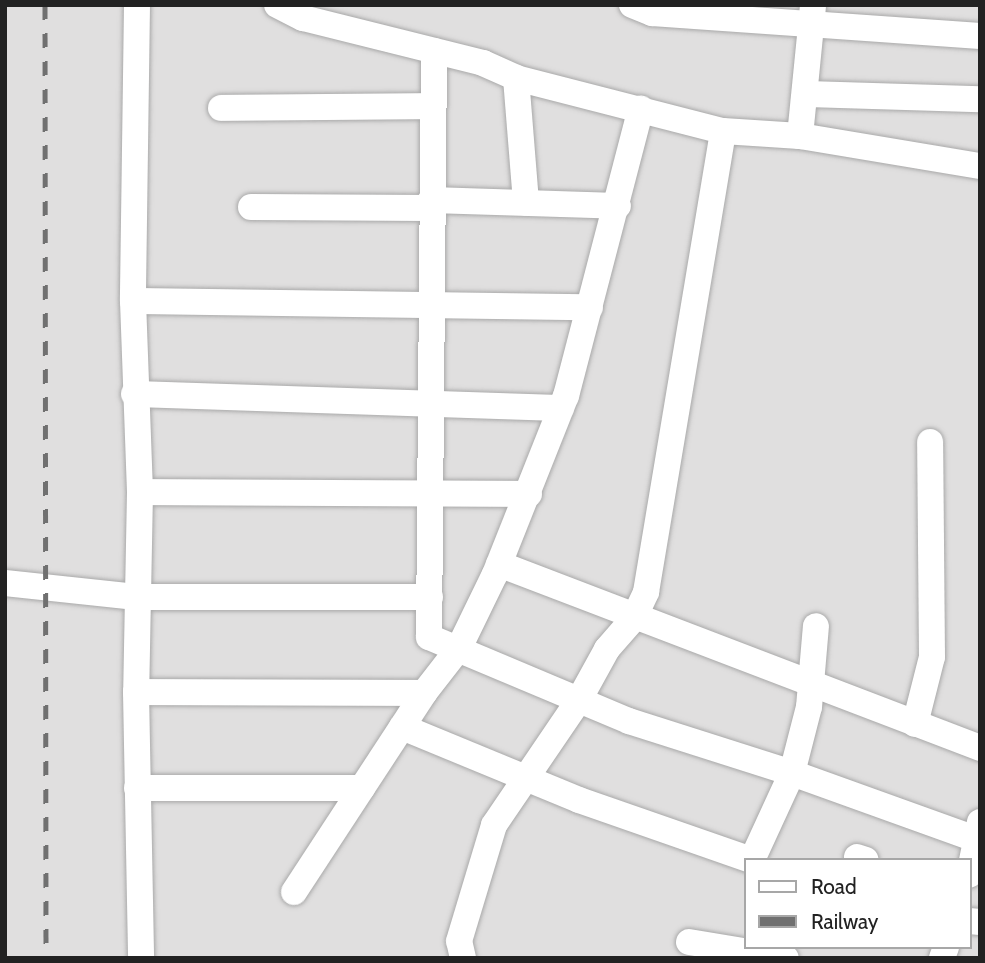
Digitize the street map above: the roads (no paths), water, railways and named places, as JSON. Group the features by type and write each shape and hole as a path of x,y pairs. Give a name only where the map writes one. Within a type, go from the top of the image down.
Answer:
{"street":[{"path":"137,5 133,301 134,394 140,492 136,692 141,958"},
{"path":"277,5 303,18 483,63 516,78 723,131 800,136 980,166"},
{"path":"632,5 652,13 813,15 980,36"},
{"path":"800,136 807,94 813,15"},
{"path":"434,51 429,637 629,721 979,831 971,866"},
{"path":"516,78 526,203"},
{"path":"807,94 980,99"},
{"path":"221,108 432,106"},
{"path":"294,892 424,693 459,648 499,564 561,408 618,206 641,109"},
{"path":"463,958 459,942 479,867 494,825 579,699 607,649 634,618 646,592 723,131"},
{"path":"251,207 526,203 618,206"},
{"path":"133,301 590,307"},
{"path":"134,394 561,408"},
{"path":"915,724 932,657 930,442"},
{"path":"140,492 430,496 529,494"},
{"path":"499,564 634,618 980,748"},
{"path":"5,583 136,597 430,597"},
{"path":"753,858 792,773 812,685 816,626"},
{"path":"136,692 424,693"},
{"path":"402,727 524,778 746,858"},
{"path":"137,788 362,788"},
{"path":"689,942 787,958"}],"railway":[{"path":"45,5 46,958"}]}
